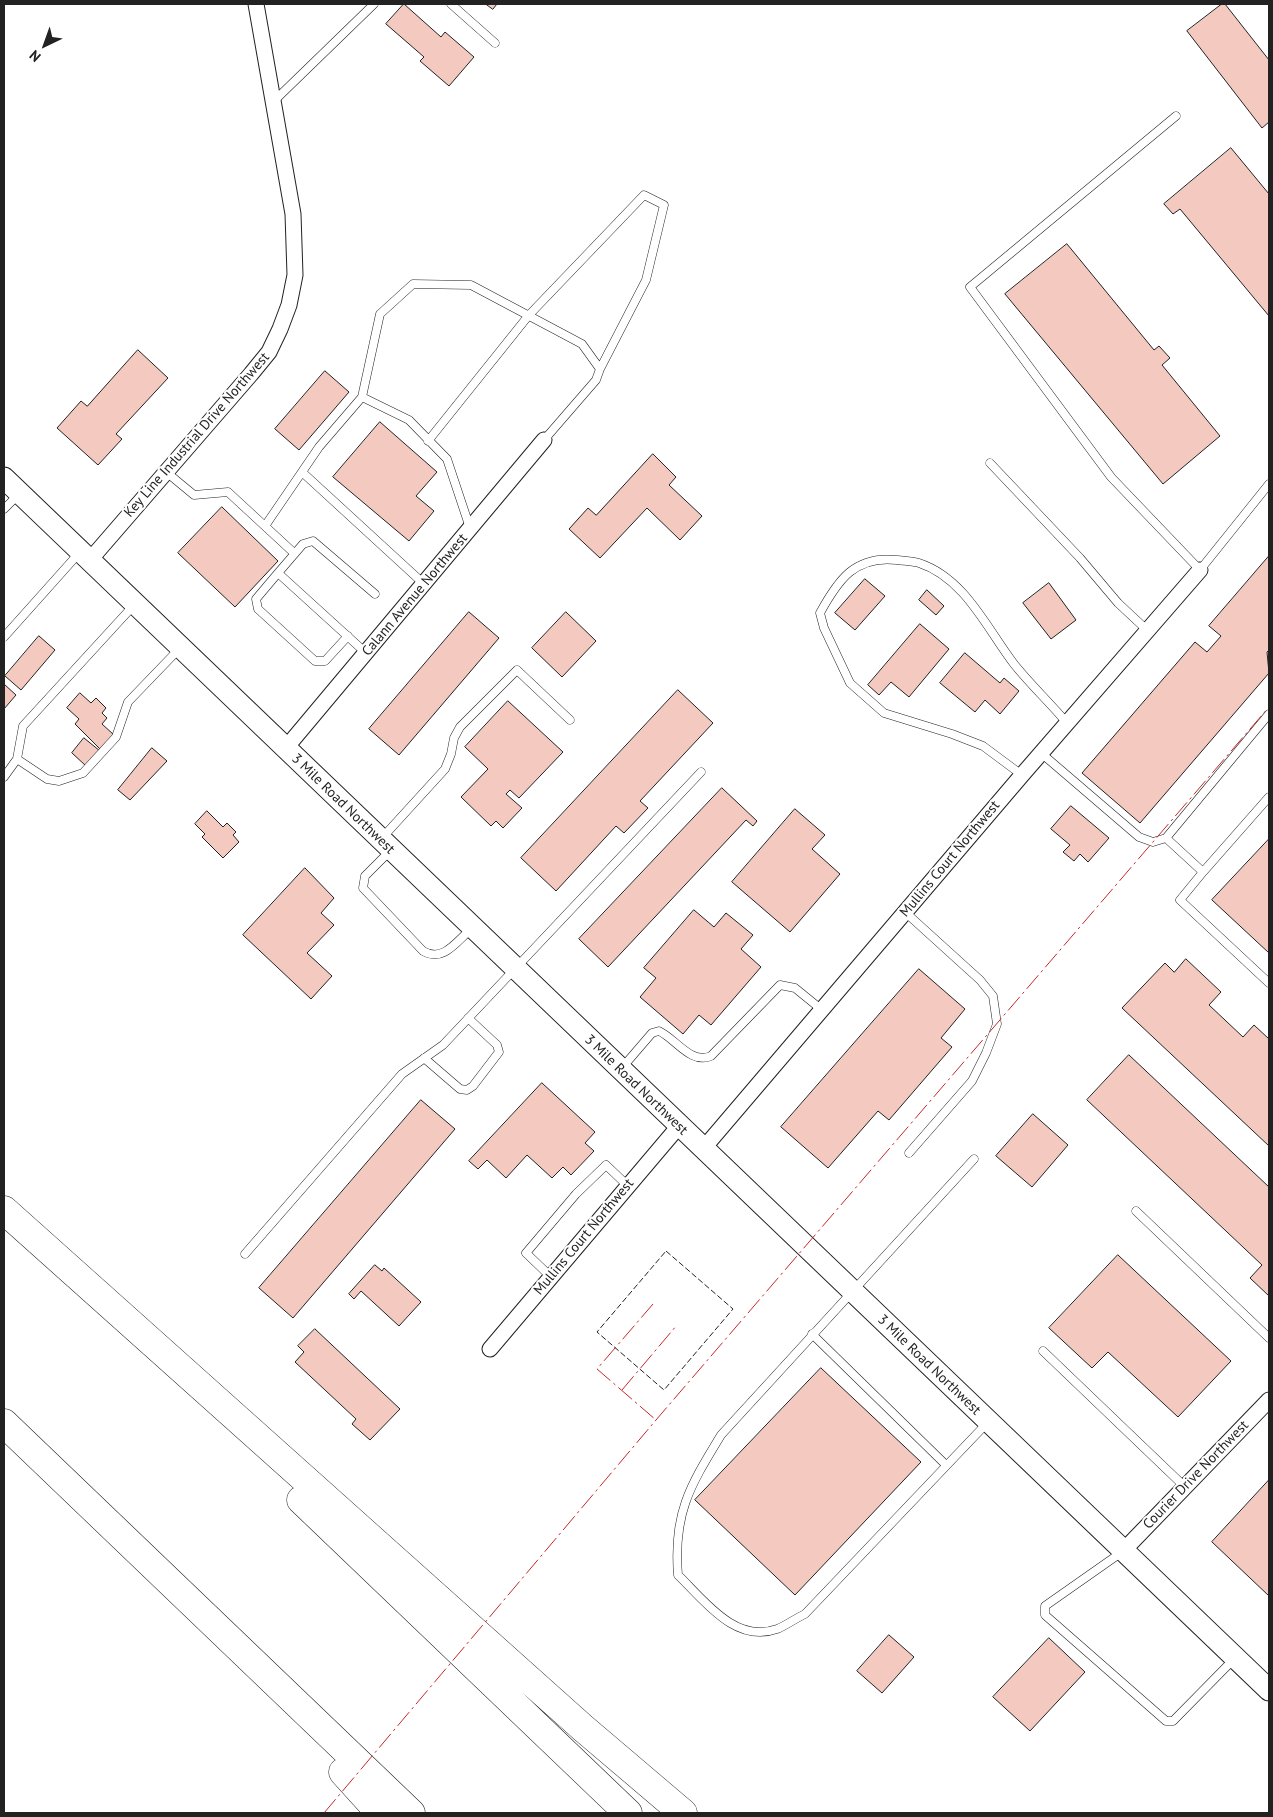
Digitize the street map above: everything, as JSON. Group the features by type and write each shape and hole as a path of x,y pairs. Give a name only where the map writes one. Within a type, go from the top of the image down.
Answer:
{"highway":[{"path":"4,1211 628,1813"},
{"path":"4,1211 576,1721 683,1813"},
{"path":"4,1423 411,1813"},
{"path":"145,1558 380,1813"}],"main road":[{"name":"3 Mile Road Northwest","path":"4,478 988,1422 1236,1658 1265,1683"}],"street":[{"name":"Key Line Industrial Drive Northwest","path":"85,556 165,471 269,352 289,305 295,275 292,214 256,4"},
{"name":"Calann Avenue Northwest","path":"285,749 544,440"},
{"name":"Mullins Court Northwest","path":"703,1149 1022,775 1200,570"},
{"name":"Mullins Court Northwest","path":"490,1349 679,1126"},
{"name":"Courier Drive Northwest","path":"1124,1550 1269,1400"}],"lane":[{"path":"273,102 374,4"},
{"path":"451,4 495,43"},
{"path":"1176,116 970,287 1111,477 1200,570 1269,484"},
{"path":"428,441 529,315 644,195 664,205 646,280 596,380 544,440"},
{"path":"266,526 319,447 362,397 380,314 413,284 471,285 582,344 600,369"},
{"path":"362,397 409,420 446,459 470,528"},
{"path":"990,463 1080,558 1118,603 1148,631"},
{"path":"165,471 194,495 228,492 294,553"},
{"path":"302,472 424,584"},
{"path":"4,509 19,493"},
{"path":"348,636 325,661 315,661 258,610 256,599 294,553 303,544 313,541 375,594"},
{"path":"4,637 85,556"},
{"path":"1022,775 983,746 952,734 884,713 850,683 824,628 820,613 832,591 849,572 862,562 879,558 919,563 942,574 978,613 1014,663 1068,723"},
{"path":"278,572 366,653"},
{"path":"4,777 17,760 23,726 134,604"},
{"path":"17,760 46,780 59,781 83,773 116,737 128,702 180,648"},
{"path":"472,928 444,953 438,956 430,955 423,951 363,888 365,876 386,845 445,769 452,754 454,738 460,727 518,670 570,720"},
{"path":"1041,753 1139,837 1153,842 1166,838 1269,714"},
{"path":"245,1254 402,1074 436,1052 701,772"},
{"path":"1269,797 1202,872 1180,900 1269,983"},
{"path":"1166,838 1202,872"},
{"path":"905,912 980,980 993,996 997,1024 972,1082 910,1153"},
{"path":"620,1069 652,1033 659,1031 696,1058 704,1060 711,1056 780,985 795,988 822,1010"},
{"path":"424,1058 460,1088 467,1090 474,1086 499,1052 497,1045 468,1018"},
{"path":"974,1159 721,1435 691,1484 679,1523 676,1548 678,1575 728,1624 750,1632 776,1629 804,1614 988,1422"},
{"path":"551,1277 526,1253 576,1194 606,1165 628,1186"},
{"path":"1136,1211 1269,1338"},
{"path":"812,1334 946,1465"},
{"path":"1043,1351 1185,1487"},
{"path":"1124,1550 1045,1606 1045,1615 1166,1721 1173,1720 1236,1658"}],"building":[{"path":"404,4 441,37 445,32 474,57 449,86 420,61 424,57 386,24"},
{"path":"486,4 497,4 493,9"},
{"path":"1222,4 1225,4 1269,60 1269,122 1262,128 1187,31"},
{"path":"1231,148 1269,194 1269,316 1180,209 1173,214 1164,204"},
{"path":"1067,244 1154,350 1159,346 1170,358 1162,365 1220,436 1163,484 1005,294"},
{"path":"138,350 168,378 116,434 122,439 98,465 57,428 81,401 87,406"},
{"path":"325,371 349,392 299,450 275,429"},
{"path":"380,422 437,472 416,496 434,511 409,541 333,477"},
{"path":"653,454 676,477 669,485 702,516 680,540 647,508 600,558 569,529 588,508 596,515"},
{"path":"222,507 278,561 235,607 178,553"},
{"path":"1269,556 1269,650 1267,652 1269,673 1140,823 1082,773 1195,642 1207,652 1221,636 1209,626"},
{"path":"865,579 885,596 855,630 835,613"},
{"path":"1049,583 1076,620 1051,639 1023,603"},
{"path":"927,590 944,606 936,615 919,600"},
{"path":"469,612 499,638 399,755 369,729"},
{"path":"566,612 596,641 562,677 532,648"},
{"path":"920,624 949,649 909,697 891,682 879,695 868,685"},
{"path":"39,636 55,650 21,690 5,676"},
{"path":"965,653 1000,683 1004,678 1019,691 1000,714 985,700 975,712 940,683"},
{"path":"4,684 16,695 4,709"},
{"path":"678,690 713,723 640,801 648,808 624,833 616,826 556,891 521,858"},
{"path":"80,693 91,703 96,698 106,708 102,713 107,718 102,724 114,735 100,749 75,724 79,719 67,708"},
{"path":"508,701 563,752 519,798 510,790 506,794 522,808 503,828 496,821 491,826 461,797 488,769 465,747"},
{"path":"84,738 100,751 86,766 72,753"},
{"path":"152,748 167,761 130,800 118,790"},
{"path":"722,788 757,821 753,826 746,820 608,967 579,939"},
{"path":"1071,806 1109,838 1088,862 1080,854 1074,861 1063,852 1070,845 1051,829"},
{"path":"795,809 825,835 812,849 840,874 790,932 732,882"},
{"path":"207,811 223,827 227,823 236,832 233,835 239,842 223,858 202,837 205,834 195,824"},
{"path":"1269,839 1269,953 1212,900"},
{"path":"305,868 334,898 321,913 334,925 307,953 332,976 311,999 243,935"},
{"path":"694,910 714,927 726,913 753,935 741,949 761,967 711,1025 699,1015 683,1034 640,997 656,978 644,968"},
{"path":"1186,959 1221,992 1209,1005 1243,1037 1254,1025 1269,1039 1269,1146 1122,1008 1165,963 1174,972"},
{"path":"919,969 965,1009 941,1038 952,1047 889,1120 878,1111 828,1168 781,1127"},
{"path":"1129,1055 1269,1187 1269,1296 1250,1278 1262,1265 1087,1100"},
{"path":"542,1083 595,1132 585,1143 594,1151 571,1175 563,1167 552,1178 527,1155 506,1178 487,1160 478,1169 469,1161"},
{"path":"421,1100 455,1129 293,1318 259,1288"},
{"path":"1033,1114 1068,1145 1032,1187 996,1156"},
{"path":"1118,1255 1231,1361 1178,1417 1108,1352 1092,1368 1049,1328"},
{"path":"375,1265 382,1271 384,1268 421,1302 399,1326 361,1291 354,1299 349,1294"},
{"path":"315,1329 400,1409 370,1440 352,1424 356,1419 295,1362 304,1352 298,1346"},
{"path":"821,1368 921,1462 795,1595 695,1500"},
{"path":"1269,1480 1269,1596 1212,1542"},
{"path":"889,1635 914,1657 882,1693 857,1671"},
{"path":"1049,1638 1085,1672 1030,1731 993,1697"}],"fence":[{"path":"666,1251 733,1309 664,1390 597,1332 666,1251"}],"power":[{"path":"324,1813 656,1420 1269,707"},
{"path":"653,1304 597,1369 656,1420"},
{"path":"622,1390 677,1325"}]}
